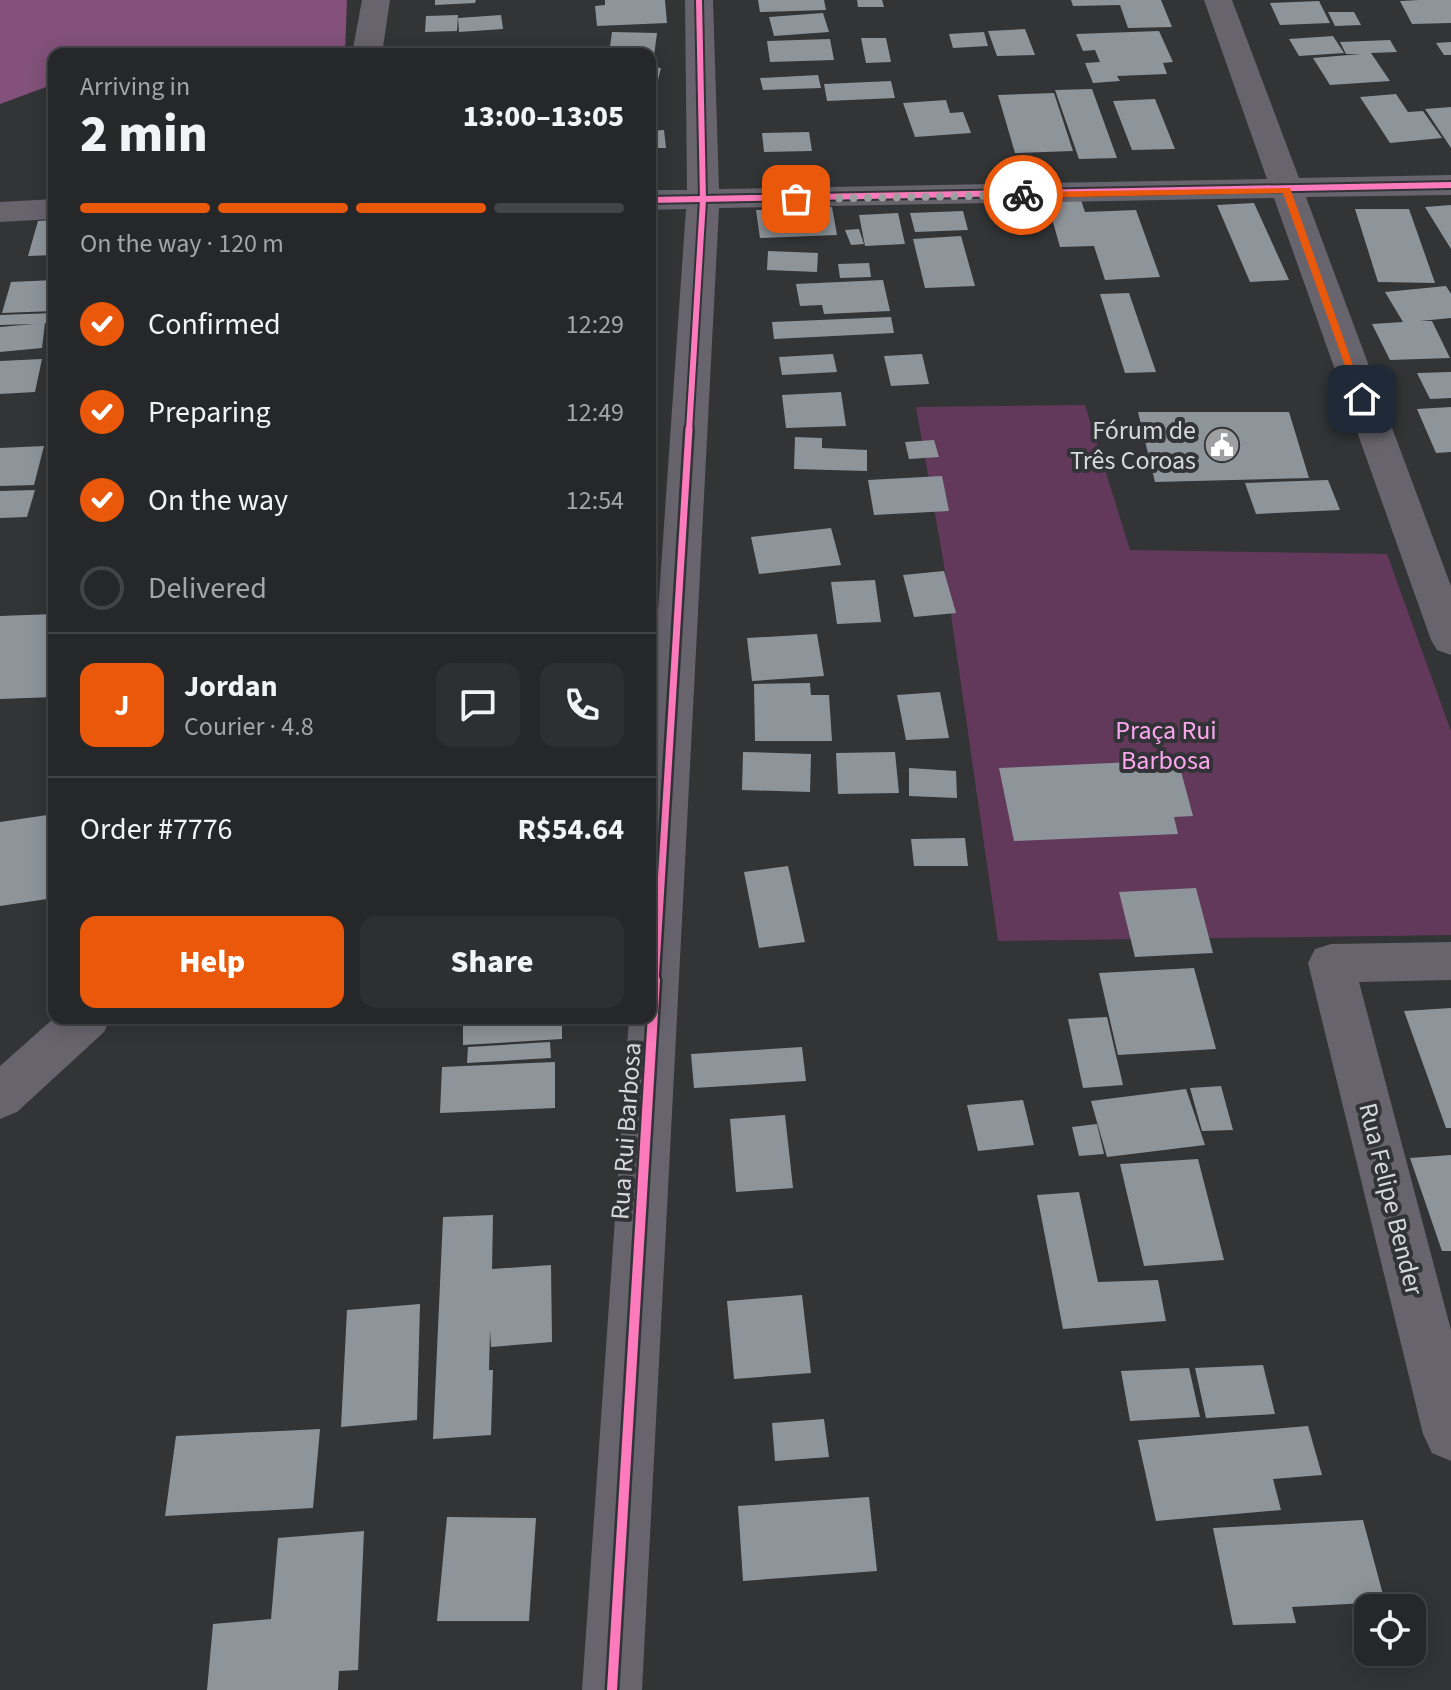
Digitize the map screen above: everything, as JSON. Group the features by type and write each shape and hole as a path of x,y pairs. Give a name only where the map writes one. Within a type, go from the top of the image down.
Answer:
{"street":[{"path":"368,48 376,0"},
{"name":"Rua Rui Barbosa","path":"656,970 703,200 699,0"},
{"path":"1218,0 1451,640"},
{"path":"656,200 1451,185"},
{"path":"4,212 48,209"},
{"name":"Rua Felipe Bender","path":"1451,961 1331,963 1451,1434"},
{"path":"0,1097 80,1024"},
{"name":"Rua Rui Barbosa","path":"612,1690 653,1024"}],"green space":[{"name":"Praça Rui Barbosa","path":"1085,405 1130,550 1387,554 1451,731 1451,935 998,941 943,559 916,407"}],"shaded area":[{"path":"0,0 347,0 345,48 48,48 48,86 0,104"}],"building":[{"path":"435,0 476,0 475,3 435,5"},
{"path":"605,0 665,0 667,23 597,26 595,6 605,5"},
{"path":"758,0 824,0 826,10 760,12"},
{"path":"857,0 882,0 884,7 858,7"},
{"path":"1071,0 1161,0 1172,27 1128,28 1120,5 1073,6"},
{"path":"1451,0 1451,23 1412,24 1400,1"},
{"path":"1319,1 1330,23 1280,25 1270,3"},
{"path":"1328,12 1354,12 1361,25 1335,26"},
{"path":"823,13 829,32 774,36 769,17"},
{"path":"458,15 457,31 425,32 426,16"},
{"path":"501,15 503,29 459,32 458,18"},
{"path":"1025,29 1035,55 997,56 988,31"},
{"path":"1159,31 1173,62 1163,63 1167,74 1117,76 1120,81 1093,83 1085,63 1100,62 1095,50 1083,51 1076,34"},
{"path":"612,32 657,33 655,48 610,48"},
{"path":"984,32 988,46 953,48 949,34"},
{"path":"1333,36 1344,53 1299,56 1289,39"},
{"path":"861,38 886,38 891,62 866,63"},
{"path":"830,39 834,60 770,62 767,41"},
{"path":"1390,40 1397,52 1371,53 1390,81 1330,85 1313,58 1361,54 1346,54 1340,42"},
{"path":"1451,42 1451,55 1444,55 1436,43"},
{"path":"656,68 661,68 657,84"},
{"path":"818,75 821,88 763,90 760,78"},
{"path":"891,81 895,98 827,101 824,84"},
{"path":"1092,89 1117,158 1079,159 1055,90"},
{"path":"1054,93 1073,151 1015,153 998,95"},
{"path":"1396,94 1408,112 1423,111 1442,138 1390,143 1360,97"},
{"path":"1155,99 1175,149 1132,150 1113,101"},
{"path":"946,100 950,113 963,112 971,133 915,137 903,103"},
{"path":"1451,107 1451,148 1425,109"},
{"path":"664,130 666,148 656,148 656,131"},
{"path":"809,132 812,151 764,152 762,133"},
{"path":"1081,200 1085,212 1136,210 1160,277 1105,280 1094,246 1060,247 1047,201"},
{"path":"1254,203 1289,280 1250,282 1217,205"},
{"path":"1451,205 1451,249 1425,207"},
{"path":"832,207 837,235 760,238 756,210"},
{"path":"1355,209 1409,209 1435,283 1378,282"},
{"path":"963,211 968,230 915,232 910,213"},
{"path":"898,213 905,244 865,246 859,215"},
{"path":"48,220 48,255 28,256 38,221"},
{"path":"859,229 864,244 851,245 845,230"},
{"path":"961,236 975,286 925,288 913,239"},
{"path":"768,251 818,253 817,272 767,270"},
{"path":"869,263 871,277 840,278 838,264"},
{"path":"48,280 48,311 2,313 11,282"},
{"path":"883,280 890,311 824,314 822,305 800,306 796,284"},
{"path":"1446,286 1451,294 1451,318 1420,321 1432,321 1450,358 1390,360 1372,324 1403,322 1385,292"},
{"path":"1129,293 1156,372 1125,373 1100,294"},
{"path":"48,313 42,348 0,352 0,327 34,324 0,325 0,315"},
{"path":"891,317 894,333 774,339 772,322"},
{"path":"833,354 837,372 782,375 779,357"},
{"path":"922,354 929,384 891,386 884,356"},
{"path":"42,359 35,392 0,394 0,361"},
{"path":"1451,372 1451,398 1430,399 1417,373"},
{"path":"841,392 846,426 786,428 782,395"},
{"path":"1451,407 1451,452 1436,453 1417,409"},
{"name":"Fórum de Três Coroas","path":"1138,412 1289,412 1309,478 1155,482"},
{"path":"795,437 822,438 822,448 867,450 867,471 794,469"},
{"path":"934,440 939,457 909,459 905,442"},
{"path":"44,446 34,485 0,486 0,448"},
{"path":"942,476 949,511 874,515 868,480"},
{"path":"1328,480 1340,510 1256,514 1245,483"},
{"path":"35,490 27,517 0,518 0,491"},
{"path":"831,528 841,565 759,574 751,537"},
{"path":"944,571 956,613 914,617 903,575"},
{"path":"875,580 881,622 837,624 831,582"},
{"path":"48,614 48,697 0,699 0,616"},
{"path":"817,634 824,676 752,681 747,638"},
{"path":"810,683 811,695 829,695 832,741 755,741 754,684"},
{"path":"940,692 949,738 906,740 897,695"},
{"path":"743,752 811,754 810,792 742,790"},
{"path":"895,752 899,793 838,794 836,753"},
{"path":"1178,760 1193,816 1174,817 1178,834 1014,841 999,768"},
{"path":"909,768 956,771 957,798 909,796"},
{"path":"48,815 48,899 0,906 0,822"},
{"path":"965,838 968,866 914,866 911,839"},
{"path":"788,866 805,942 759,948 744,872"},
{"path":"1196,888 1213,953 1135,957 1119,892"},
{"path":"1194,968 1216,1049 1118,1055 1099,973"},
{"path":"1451,1008 1451,1128 1446,1128 1404,1011"},
{"path":"1107,1017 1123,1085 1083,1088 1068,1019"},
{"path":"463,1024 562,1024 562,1039 463,1045"},
{"path":"550,1042 551,1058 467,1063 468,1047"},
{"path":"802,1047 806,1081 694,1088 691,1054"},
{"path":"555,1062 555,1108 440,1113 442,1067"},
{"path":"1221,1086 1233,1130 1202,1131 1190,1088"},
{"path":"1186,1089 1205,1145 1107,1157 1091,1101"},
{"path":"1023,1100 1034,1145 978,1151 967,1105"},
{"path":"785,1115 793,1188 736,1192 730,1119"},
{"path":"1097,1124 1104,1154 1079,1156 1072,1127"},
{"path":"1451,1155 1451,1251 1442,1251 1410,1158"},
{"path":"1198,1159 1224,1260 1144,1266 1120,1164"},
{"path":"1079,1192 1098,1282 1158,1280 1166,1321 1063,1329 1037,1195"},
{"path":"493,1215 492,1269 551,1265 552,1342 491,1347 490,1330 489,1370 493,1370 491,1435 433,1439 443,1217"},
{"path":"802,1295 811,1373 734,1379 727,1301"},
{"path":"420,1304 417,1420 341,1427 347,1310"},
{"path":"1263,1365 1275,1414 1206,1418 1195,1368"},
{"path":"1189,1368 1200,1417 1130,1421 1121,1371"},
{"path":"824,1419 829,1457 775,1461 772,1423"},
{"path":"1308,1426 1322,1475 1273,1479 1281,1510 1156,1521 1138,1440"},
{"path":"320,1429 313,1508 165,1516 176,1436"},
{"path":"869,1497 877,1571 743,1581 738,1506"},
{"path":"447,1517 536,1518 529,1621 437,1621"},
{"path":"1363,1520 1383,1594 1354,1594 1354,1604 1292,1607 1296,1623 1233,1625 1213,1528"},
{"path":"364,1531 358,1670 339,1671 338,1690 207,1690 213,1624 271,1619 278,1538"}],"cycle path":[{"path":"656,970 703,200 699,0"},
{"path":"656,200 1451,185"},
{"path":"612,1690 653,1024"}],"way so far":[{"path":"796,199 1023,195"}],"place":[{"name":"Fórum de Três Coroas","path":"1222,445"}],"route":[{"path":"1023,195 1287,190 1362,399"}]}
